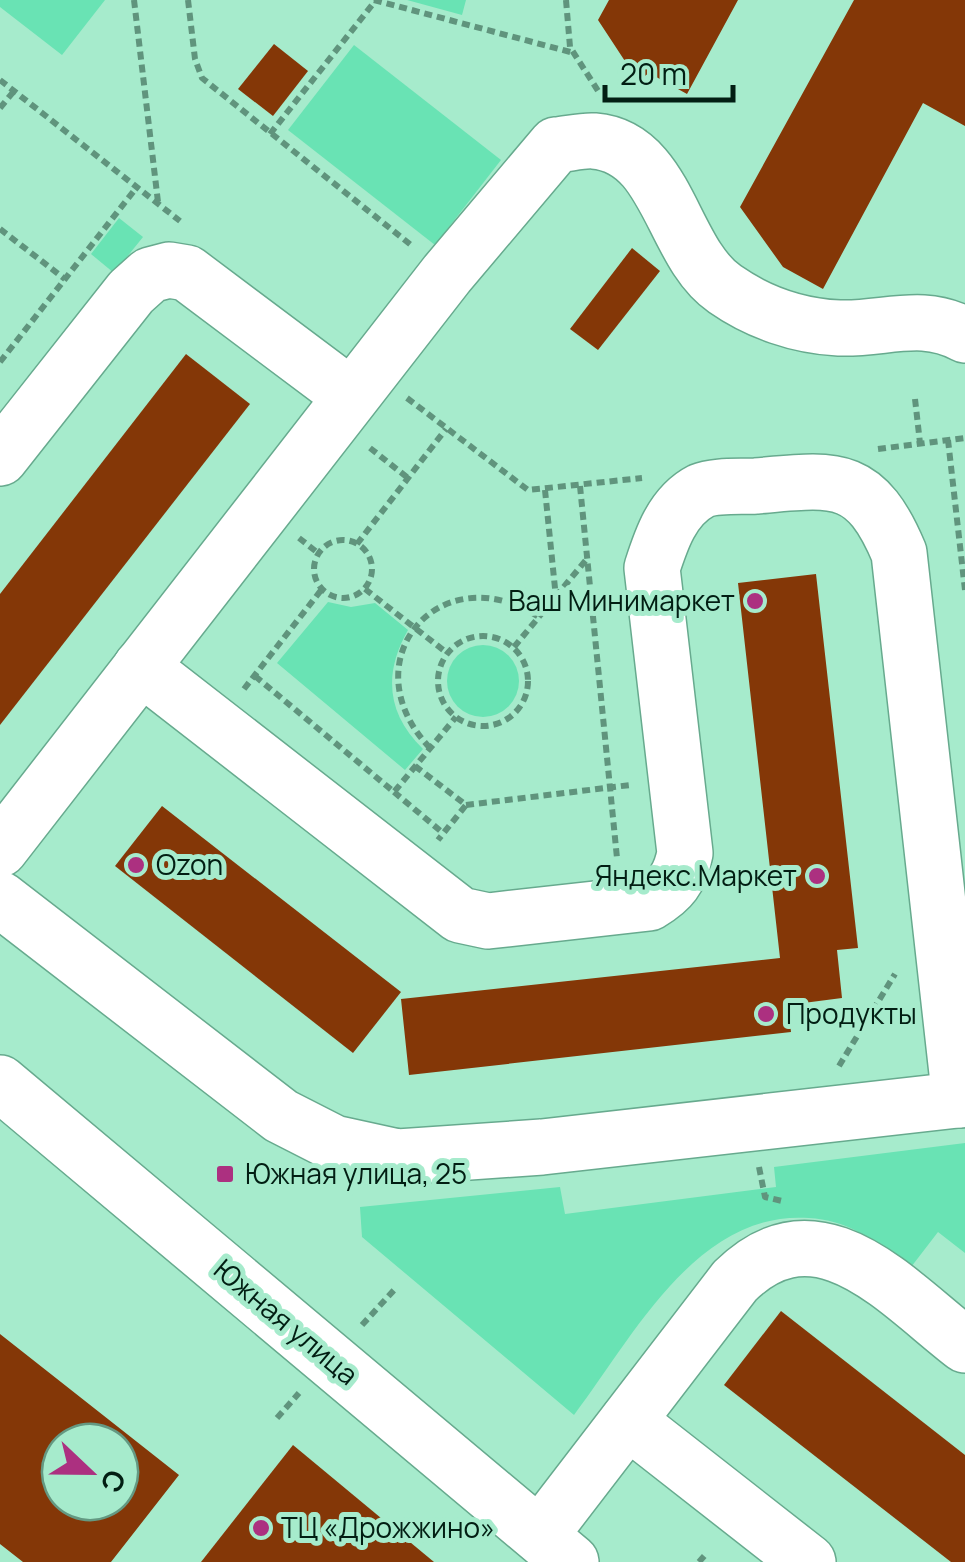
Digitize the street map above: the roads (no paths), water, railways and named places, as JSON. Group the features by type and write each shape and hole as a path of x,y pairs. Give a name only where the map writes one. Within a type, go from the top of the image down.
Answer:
{"street":[{"path":"0,848 447,274 556,145 595,140 623,150 647,167 698,266 724,288 769,313 840,328 930,321 965,335"},
{"path":"0,458 131,292 150,275 169,270 202,280 352,396"},
{"path":"0,898 281,1116 334,1143 398,1158 962,1100 948,834 899,554 883,515 861,494 825,480 702,490 678,512 663,534 652,568 685,854 680,875 668,892 649,902 476,920 460,915 142,667"},
{"name":"Южная улица","path":"0,1082 555,1549"},
{"path":"555,1549 628,1421 754,1262 780,1250 806,1245 836,1252 863,1267 965,1346"},
{"path":"628,1421 808,1562"}],"place":[{"name":"Ваш Минимаркет","path":"755,601"},
{"name":"Ozon","path":"136,865"},
{"name":"Яндекс.Маркет","path":"817,876"},
{"name":"Продукты","path":"766,1014"},
{"name":"Южная улица, 25","path":"225,1174"},
{"name":"ТЦ «Дрожжино»","path":"261,1528"}]}
